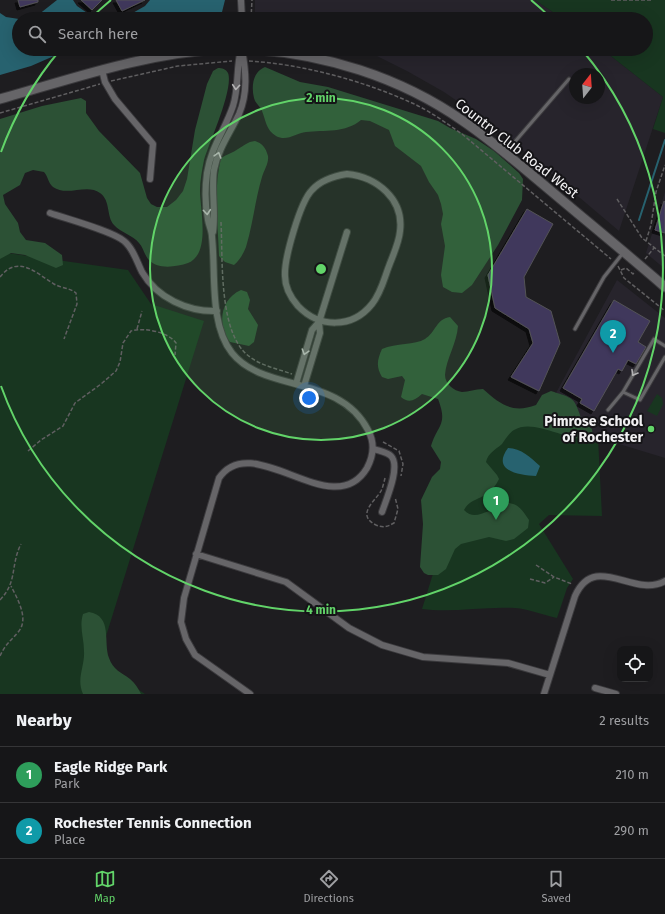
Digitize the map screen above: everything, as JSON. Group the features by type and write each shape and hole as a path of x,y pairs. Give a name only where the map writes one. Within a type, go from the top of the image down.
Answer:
{"main road":[{"path":"0,100 102,70 160,56"},
{"name":"Country Club Road West","path":"302,56 358,69 391,82 451,113 505,153 665,286"}],"street":[{"path":"241,0 242,12"},
{"path":"239,56 234,102 215,143 206,174 208,220 212,235 217,311 222,335 231,353 238,360 260,372 331,395 357,414 371,435 374,449 368,467 363,475 355,482 338,487 318,483 248,462 242,462 229,467 223,472 218,482 196,554 182,607 181,622 186,639 195,655 204,663 250,694"},
{"path":"102,70 105,82 115,99 153,144 150,179"},
{"path":"296,384 312,330 319,322 344,322 367,310 380,290 399,238 401,222 397,206 384,189 366,178 347,174 326,180 311,191 302,207 287,262 285,277 294,301 309,316 319,322"},
{"path":"50,213 109,233 124,241 151,285 169,299 200,310 217,311"},
{"path":"304,386 320,333 319,322 348,232"},
{"path":"374,449 388,453 394,462 394,473 382,512"},
{"path":"196,554 286,582 349,628 382,645 428,658 508,663 550,675"},
{"path":"544,694 575,596 582,584 595,577 602,576 646,586 659,584 665,581"},
{"path":"595,688 616,694"}],"lane":[{"path":"505,153 569,79"},
{"path":"575,329 604,277 624,252"},
{"path":"608,410 623,392 654,339 665,346"},
{"path":"623,392 640,400 665,357"}],"path":[{"path":"251,12 252,0"},
{"path":"611,0 651,0"},
{"path":"0,113 105,82 178,66 228,62"},
{"path":"251,62 277,63 346,79 412,103 437,116 462,134 615,262 624,278 665,311"},
{"path":"646,241 651,225 656,192 665,165"},
{"path":"617,198 634,228 646,241 665,256"},
{"path":"221,222 225,300 228,322 234,340 243,352 257,362 298,375"},
{"path":"0,277 13,267 25,267 59,286 76,293 77,304 64,339"},
{"path":"137,329 142,311"},
{"path":"28,451 40,440 63,426 75,403 101,384 116,370 120,362 124,338 131,331 137,329 150,330 170,338 176,343 175,355"},
{"path":"0,600 11,586 14,578 15,559 21,544"},
{"path":"536,565 554,577 572,584"},
{"path":"530,580 545,583 554,577"},
{"path":"0,656 8,642 20,630 23,622 20,608 11,586"}],"shaded area":[{"path":"255,0 535,0 553,12 255,12"},
{"path":"377,56 611,56 663,97 619,231 540,164 486,121 444,92"},
{"path":"665,192 665,269 646,253"},
{"path":"617,280 665,318 665,458 593,436 571,414 550,404"}],"green space":[{"path":"535,0 665,0 665,133 653,129 663,97 611,56 653,56 653,12 553,12"},
{"path":"265,67 300,82 328,87 438,121 476,139 494,151 519,173 523,179 522,200 498,245 472,285 462,293 452,292 443,287 441,275 445,246 441,224 443,214 438,195 421,166 395,146 389,130 370,121 361,120 342,129 306,132 288,138 280,138 276,136 268,128 253,93 255,76"},
{"path":"218,68 224,69 228,73 229,81 220,116 203,164 200,190 203,231 200,251 195,258 188,263 178,266 167,267 156,265 148,259 142,246 136,240 114,225 110,217 106,200 100,193 89,189 71,191 59,190 51,185 44,172 33,170 25,173 20,185 3,195 5,204 18,223 20,232 26,240 45,243 62,255 63,265 56,268 25,255 11,253 0,259 0,119 42,106 81,98 86,101 86,113 99,131 140,173 147,198 151,204 157,207 167,207 176,200 183,191 187,179 195,130 207,84 213,71"},
{"path":"255,141 260,143 265,148 268,161 263,174 246,247 241,257 234,265 225,262 219,256 217,182 221,158 248,143"},
{"path":"0,252 128,270 151,304 204,321 98,662 145,694 0,694"},
{"path":"241,290 247,292 250,300 248,309 258,325 254,342 249,346 230,342 223,328 222,320 225,306 234,294"},
{"path":"450,317 458,326 456,339 447,363 445,375 445,378 450,386 462,392 483,389 501,403 513,408 528,408 536,405 542,395 551,391 562,394 572,399 581,418 592,429 593,438 575,438 532,427 523,427 512,431 502,444 488,456 486,462 499,479 495,486 485,495 467,505 464,510 467,513 476,515 499,508 507,503 511,503 520,508 527,517 529,520 528,528 514,539 506,541 489,537 461,544 455,549 446,569 438,575 428,575 424,573 420,567 423,524 421,500 432,477 440,469 441,462 431,446 441,424 441,408 438,399 422,394 409,401 401,397 405,380 402,376 388,379 382,377 378,363 382,349 421,341 432,333 442,320"},
{"path":"657,394 662,398 663,404 657,416 647,411"},
{"path":"528,416 598,438 602,516 549,515 539,524 573,579 567,588 557,618 515,608 445,610 422,609 465,471"},
{"path":"89,612 97,614 104,624 106,630 107,652 111,662 118,670 133,682 141,694 83,694 80,683 84,657 81,623 83,614"}],"water":[{"path":"57,0 73,0 77,6 86,12 42,12"},
{"path":"150,0 225,0 222,12 134,12 145,6"},
{"path":"0,13 6,17 12,18 12,56 54,56 31,66 0,75"},
{"path":"508,448 513,448 521,452 540,466 536,476 515,473 505,467 503,462"}],"building":[{"path":"18,0 38,0 38,2 20,7"},
{"path":"81,0 102,0 92,10"},
{"path":"116,0 145,0 122,11"},
{"path":"664,201 665,202 665,233 655,230"},
{"path":"527,209 553,224 524,277 526,297 551,311 560,343 539,391 511,377 533,343 529,329 495,308 488,275"},
{"path":"614,300 650,321 638,342 646,347 636,364 628,360 622,371 618,369 594,411 580,403 582,399 563,388"}],"waterway":[{"path":"639,220 665,140"}],"place":[{"name":"Rochester Tennis Connection","path":"613,353"},
{"name":"Pimrose School of Rochester","path":"651,429"},
{"name":"Eagle Ridge Park","path":"496,520"}]}
